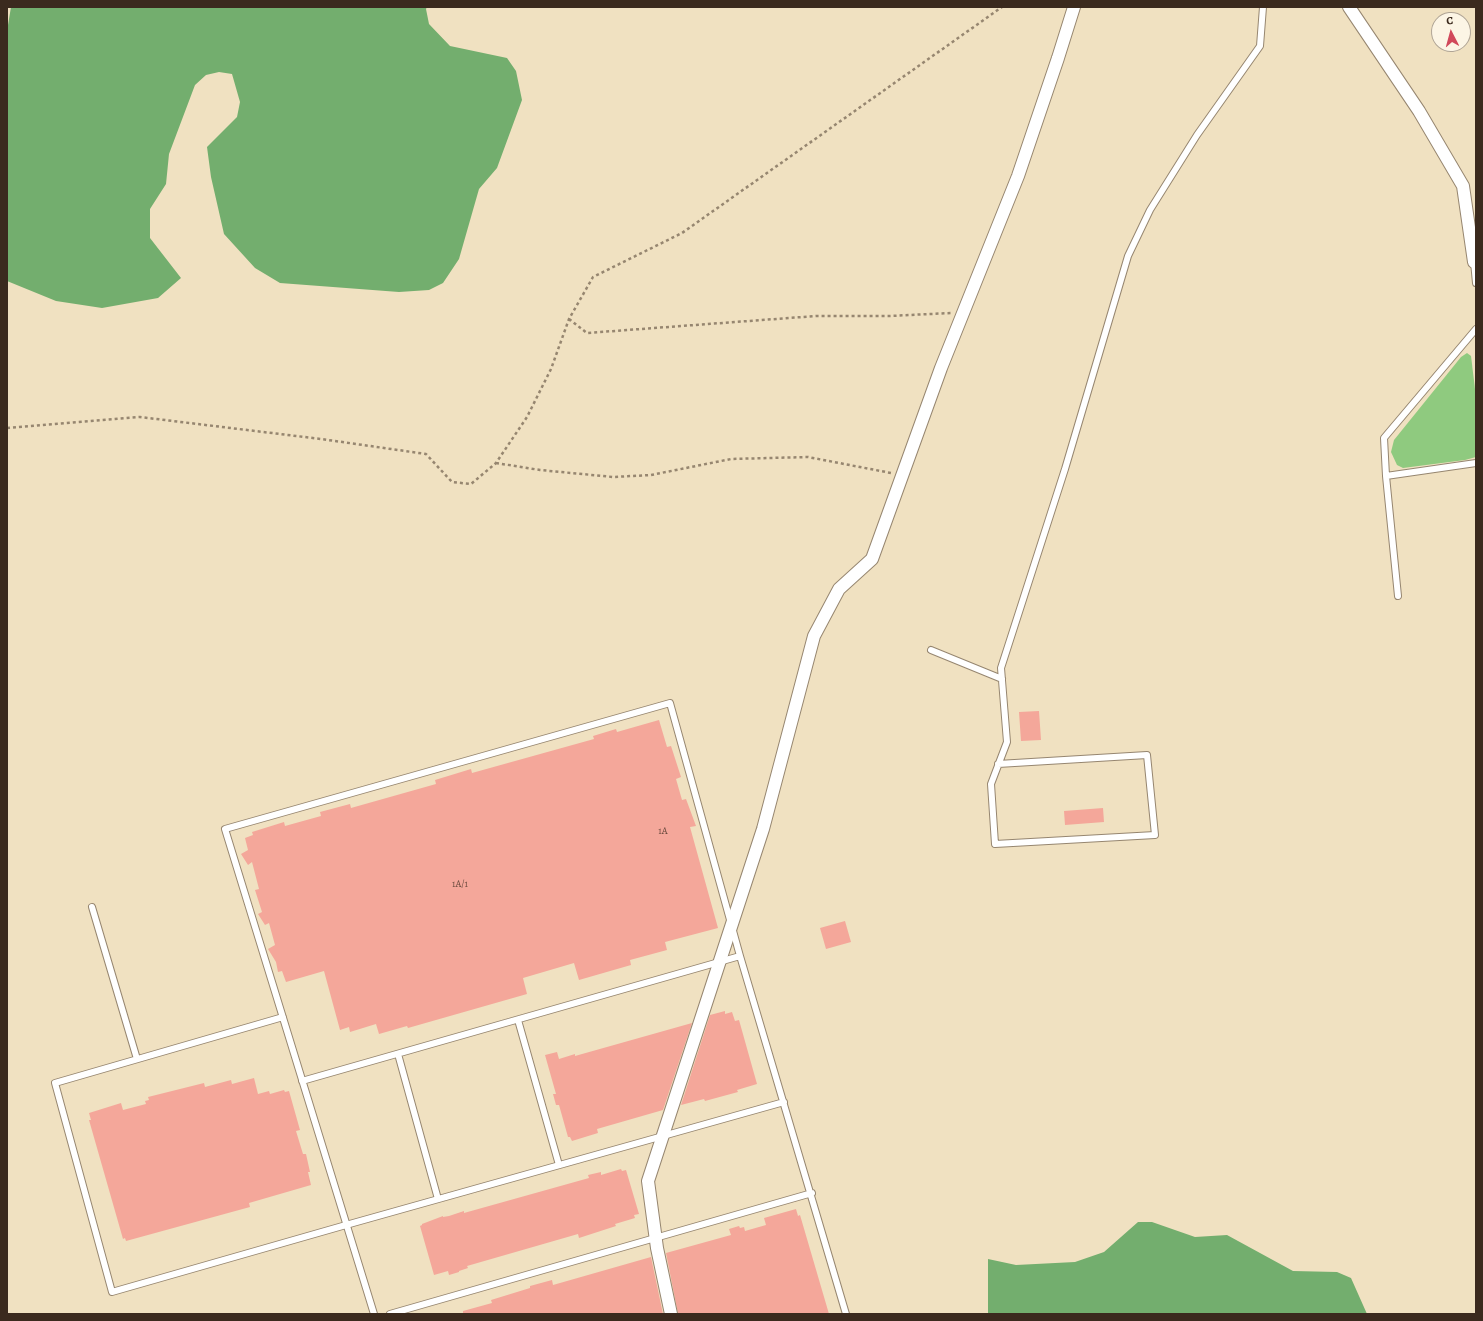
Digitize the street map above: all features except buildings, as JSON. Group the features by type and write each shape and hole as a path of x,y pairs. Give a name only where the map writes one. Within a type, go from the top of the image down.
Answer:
{"street":[{"path":"671,1314 657,1248 648,1181 763,829 814,636 839,589 872,560 941,368 1018,176 1074,7"},
{"path":"1349,7 1419,111 1463,186 1475,262"}],"lane":[{"path":"998,764 1148,755 1155,835 995,844 991,784 998,764 1007,742 1001,668 1064,469 1128,256 1150,210 1185,154 1260,46 1263,7"},
{"path":"1475,262 1476,283"},
{"path":"1398,596 1386,476 1384,438 1476,329"},
{"path":"1386,476 1476,464"},
{"path":"931,650 1002,679"},
{"path":"374,1314 225,829 670,703 740,956 812,1193 846,1314"},
{"path":"92,907 137,1059"},
{"path":"302,1081 740,956"},
{"path":"283,1017 55,1083 112,1292 784,1102"},
{"path":"518,1020 559,1165"},
{"path":"398,1054 438,1199"},
{"path":"390,1314 812,1193"}],"path":[{"path":"7,428 140,417 305,437 426,454 452,482 471,484 496,463 527,418 551,369 569,319 593,277 682,233 1002,7"},
{"path":"569,319 587,333 816,316 889,316 964,312"},
{"path":"496,463 540,470 613,477 652,475 731,459 808,457 903,475"}],"green space":[{"path":"11,7 427,7 426,9 429,24 450,46 507,58 516,71 522,100 497,168 479,189 459,259 443,283 429,290 399,292 280,283 255,268 224,234 211,177 207,147 237,117 240,102 232,74 219,72 206,75 195,85 169,154 166,184 150,209 150,238 181,278 158,298 102,308 56,301 7,281 7,31"},
{"path":"1467,353 1471,356 1476,397 1476,457 1465,460 1403,468 1397,465 1391,452 1394,440 1461,357"},
{"path":"1138,1222 1152,1222 1195,1237 1227,1235 1293,1271 1337,1272 1351,1278 1367,1314 988,1314 988,1259 1016,1265 1075,1262 1104,1252"}]}
